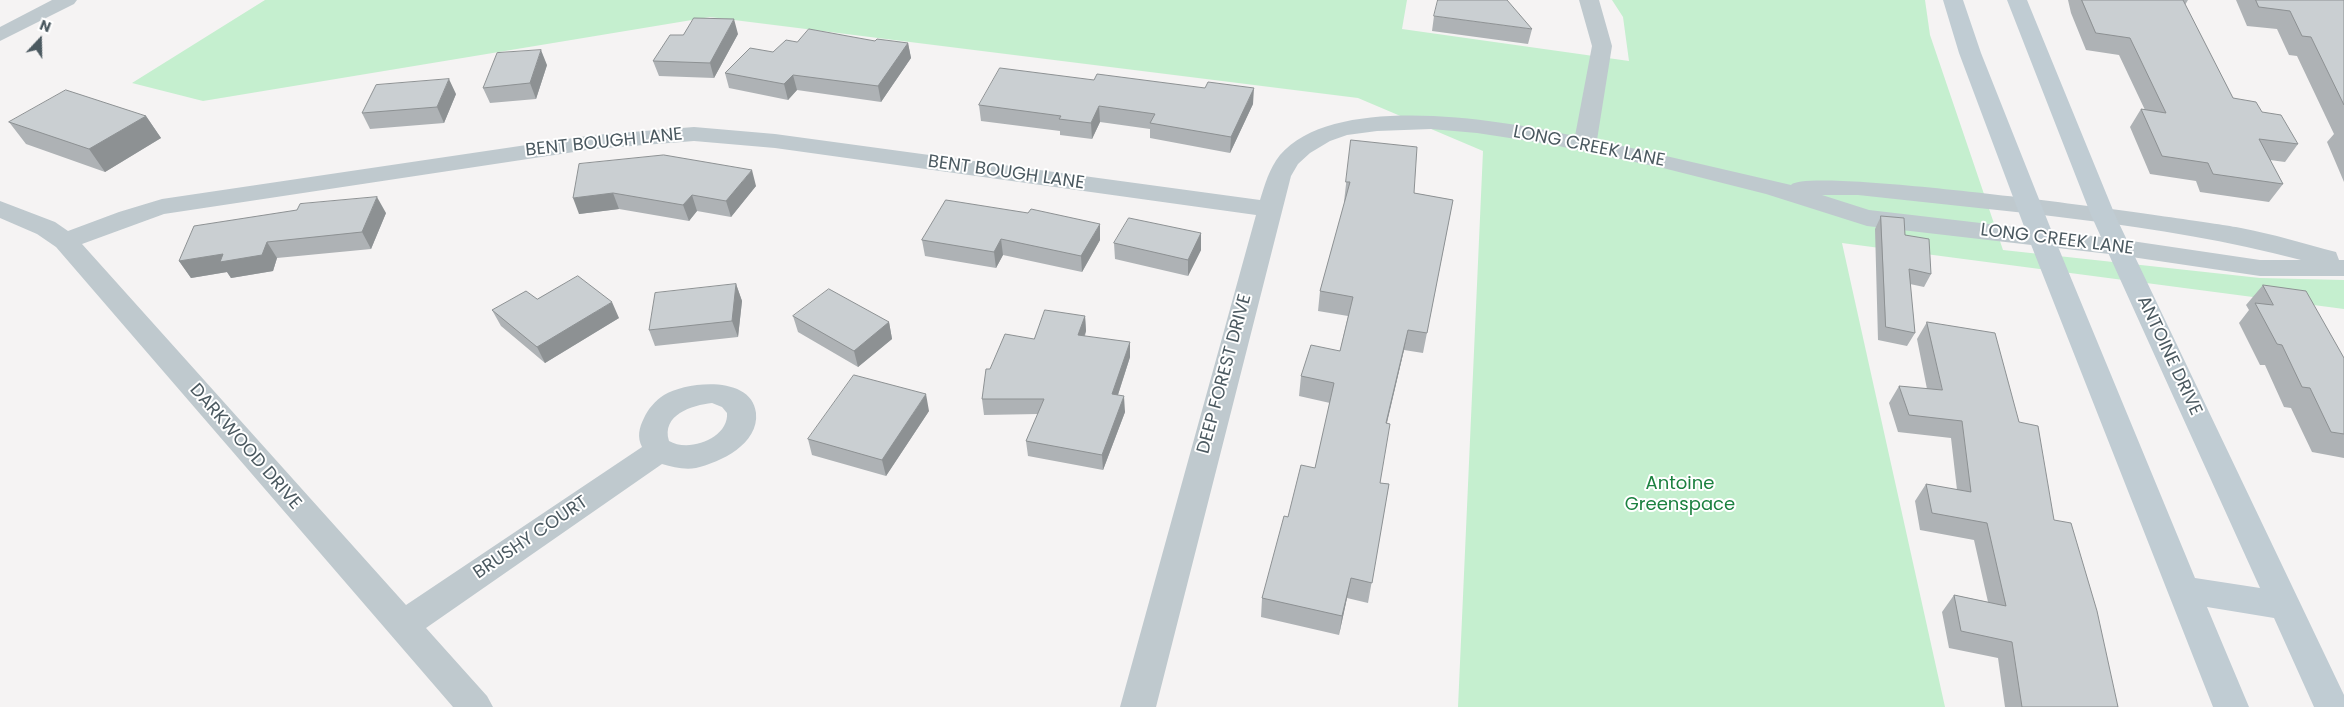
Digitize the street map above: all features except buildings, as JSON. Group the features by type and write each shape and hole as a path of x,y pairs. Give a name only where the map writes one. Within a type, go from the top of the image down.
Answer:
{"main road":[{"path":"1953,0 1970,52 2041,237 2231,707"},
{"name":"ANTOINE DRIVE","path":"2017,0 2103,215 2332,707"},
{"path":"2183,590 2285,606"}],"street":[{"path":"0,35 67,0"},
{"path":"1585,144 1602,46 1589,0"},
{"name":"LONG CREEK LANE","path":"1400,122 1477,126 1585,144 1774,188 1867,218 2041,237 2260,268 2344,268"},
{"name":"DEEP FOREST DRIVE","path":"1138,707 1268,209 1279,176 1289,160 1302,148 1322,136 1343,129 1400,122"},
{"name":"BENT BOUGH LANE","path":"65,241 128,217 162,208 594,142 669,134 694,134 775,141 1268,209"},
{"name":"LONG CREEK LANE","path":"1774,188 1858,188 2103,215 2242,236 2344,262"},
{"name":"DARKWOOD DRIVE","path":"0,209 46,228 65,241 475,707"},
{"name":"BRUSHY COURT","path":"402,626 660,450"}],"green space":[{"name":"Antoine Greenspace","path":"265,0 1407,0 1402,29 1629,61 1623,17 1612,0 1925,0 1930,35 2003,250 2260,278 2344,280 2344,309 1842,243 1945,707 1458,707 1483,151 1358,98 710,17 203,101 132,83"}]}
